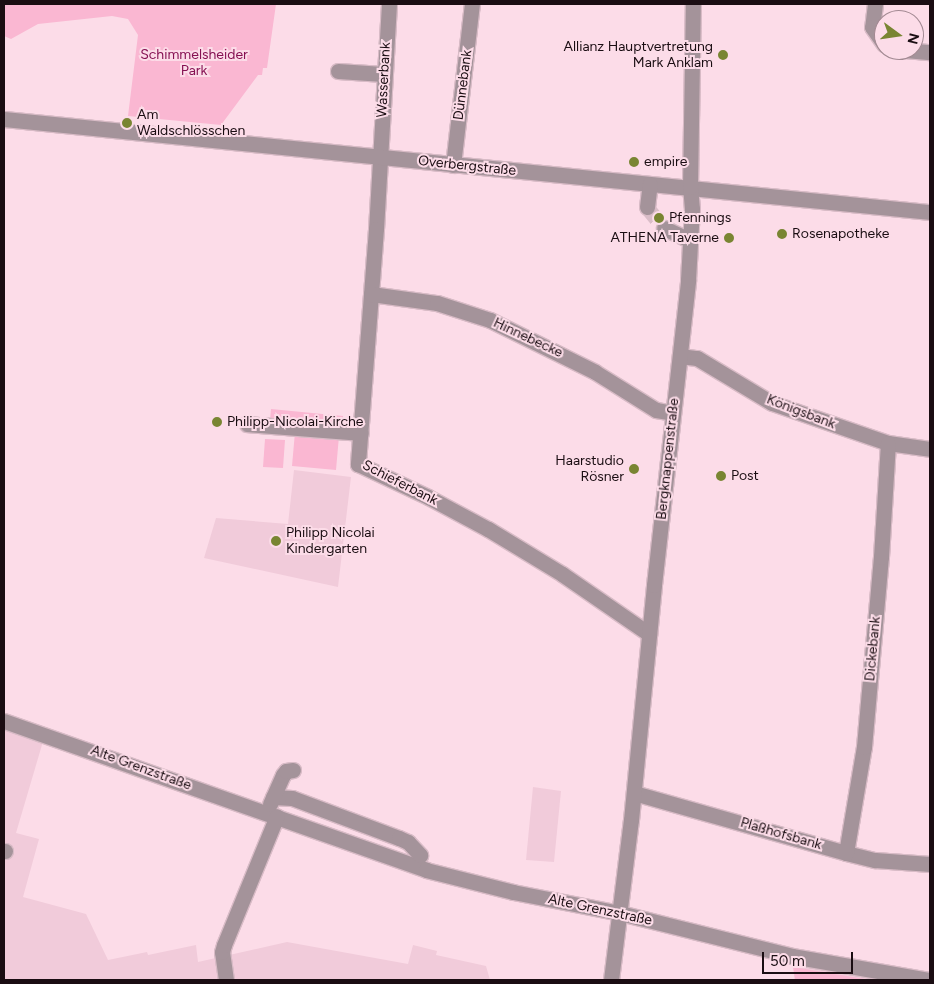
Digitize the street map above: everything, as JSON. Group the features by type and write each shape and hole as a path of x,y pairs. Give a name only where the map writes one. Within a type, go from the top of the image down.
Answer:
{"street":[{"name":"Wasserbank","path":"380,157 383,74 389,4"},
{"name":"Dünnebank","path":"453,166 472,4"},
{"name":"Bergknappenstraße","path":"611,980 634,793 649,634 680,356 690,240 694,4"},
{"path":"874,4 872,27 874,30"},
{"path":"338,71 383,74"},
{"name":"Overbergstraße","path":"4,119 453,166 690,187 930,212"},
{"name":"Schieferbank","path":"380,157 358,464 428,497 488,529 562,574 649,634"},
{"path":"647,208 650,184"},
{"path":"664,228 690,240"},
{"name":"Hinnebecke","path":"371,294 437,303 490,320 595,372 656,410 673,413"},
{"name":"Königsbank","path":"680,356 697,358 772,403 888,444 930,449"},
{"path":"247,424 361,433"},
{"name":"Dickebank","path":"846,853 864,747 881,557 888,444"},
{"name":"Alte Grenzstraße","path":"4,721 272,814 426,870 513,892 620,913 792,956 930,980"},
{"path":"226,980 222,952 224,945 272,814 273,797 286,771 294,770"},
{"name":"Plaßhofsbank","path":"634,793 875,860 930,864"},
{"path":"273,797 292,798 398,838 408,842 420,855"}],"shaded area":[{"name":"Philipp Nicolai Kindergarten","path":"294,470 351,477 338,587 204,558 216,518 288,524"},
{"path":"4,725 44,738 16,833 39,839 23,897 86,914 108,960 147,952 148,955 196,945 198,962 287,942 408,964 413,945 437,951 436,955 486,966 490,980 4,980"},
{"path":"533,787 561,791 554,862 526,860"},
{"path":"793,961 921,980 795,980"}],"green space":[{"name":"Schimmelsheider Park","path":"4,4 276,4 267,68 263,68 262,75 258,75 221,125 128,116 138,35 128,19 112,16 38,24 11,39 4,36"},
{"path":"271,409 343,416 342,428 270,421"},
{"path":"295,432 339,436 336,470 292,466"},
{"path":"265,439 285,440 283,468 263,467"},
{"path":"793,967 870,980 795,980"}],"tunnel":[{"path":"647,207 664,228"}],"place":[{"name":"Allianz Hauptvertretung Mark Anklam","path":"723,55"},
{"name":"Am Waldschlösschen","path":"127,123"},
{"name":"empire","path":"634,162"},
{"name":"Pfennings","path":"659,218"},
{"name":"Rosenapotheke","path":"782,234"},
{"name":"ATHENA Taverne","path":"729,238"},
{"name":"Philipp-Nicolai-Kirche","path":"217,422"},
{"name":"Haarstudio Rösner","path":"634,469"},
{"name":"Post","path":"721,476"},
{"name":"Philipp Nicolai Kindergarten","path":"276,541"}]}
